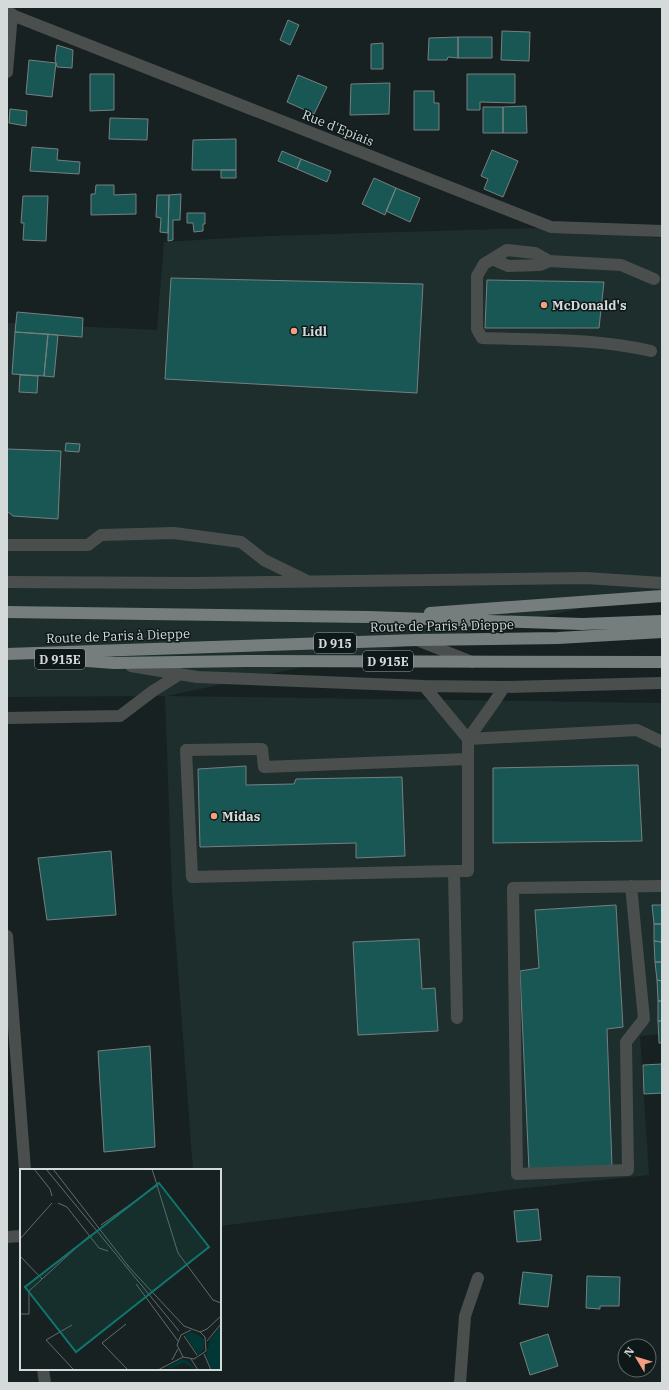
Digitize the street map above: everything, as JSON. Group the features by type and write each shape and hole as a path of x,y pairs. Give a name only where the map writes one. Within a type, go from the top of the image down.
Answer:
{"main road":[{"path":"369,617 662,596"},
{"name":"Route de Paris à Dieppe","path":"7,612 369,617 582,624 662,621"},
{"name":"Route de Paris à Dieppe","path":"7,654 417,640 558,638 662,632"},
{"name":"D 915E","path":"7,654 114,663 248,661 662,662"}],"street":[{"path":"7,72 9,13"},
{"name":"Rue d'Epiais","path":"9,13 551,227 662,231"},
{"path":"651,351 587,342 482,338 477,329 477,276 484,264 492,259 508,266 540,265 549,261 621,265 654,279"},
{"path":"7,546 88,545 101,535 174,533 242,542 264,560 308,581"},
{"path":"7,582 192,583 586,578 662,583"},
{"path":"417,640 472,662"},
{"path":"114,663 197,677 424,686 504,687 662,683"},
{"path":"7,718 120,716 153,691 180,674"},
{"path":"424,686 468,739"},
{"path":"468,759 264,768 262,749 186,750 192,877 468,871 468,759 468,739 504,687"},
{"path":"468,739 637,730 662,742"},
{"path":"454,871 457,1018"},
{"path":"631,886 644,1018 626,1042 628,1170 517,1174 513,888 631,886 662,886"},
{"path":"7,936 25,1169"},
{"path":"7,1237 20,1236"},
{"path":"460,1383 465,1316 478,1278"},
{"path":"43,1370 45,1383"}],"shaded area":[{"path":"539,228 662,238 662,591 167,696 662,703 662,1034 640,1036 649,1175 508,1190 221,1226 221,1169 193,1169 172,892 165,696 7,697 7,323 157,330 164,242 266,236"}],"building":[{"path":"288,20 299,25 290,45 280,40"},
{"path":"502,31 530,32 529,61 501,60"},
{"path":"458,37 458,58 448,57 447,60 428,60 429,38"},
{"path":"458,37 492,37 492,58 458,58"},
{"path":"383,43 383,69 371,69 371,44"},
{"path":"57,45 73,50 72,68 57,67 55,59"},
{"path":"29,60 56,63 52,97 26,94"},
{"path":"90,74 114,74 114,110 90,111"},
{"path":"467,74 515,74 515,103 480,102 480,110 467,110"},
{"path":"298,75 327,87 314,114 287,102"},
{"path":"390,83 389,114 350,115 351,84"},
{"path":"414,91 434,91 434,103 439,103 439,130 414,130"},
{"path":"526,106 527,133 503,133 503,107"},
{"path":"483,107 503,107 503,133 483,133"},
{"path":"10,109 27,111 26,126 9,123"},
{"path":"110,118 148,119 147,140 109,139"},
{"path":"236,139 236,170 192,170 193,140"},
{"path":"32,147 58,149 57,160 80,162 79,174 30,171"},
{"path":"492,150 518,161 503,197 484,189 488,179 481,176"},
{"path":"282,151 301,159 297,169 278,161"},
{"path":"301,159 331,171 327,182 297,169"},
{"path":"221,170 236,170 236,178 221,178"},
{"path":"374,178 396,188 385,215 362,204"},
{"path":"96,185 114,185 114,195 136,194 136,214 91,215 91,194 95,194"},
{"path":"396,188 420,198 410,222 386,211"},
{"path":"181,194 180,220 173,220 173,240 168,241 169,195"},
{"path":"157,195 169,195 168,233 160,232 161,218 156,217"},
{"path":"23,196 48,196 46,241 23,240 24,223 21,223"},
{"path":"187,213 205,213 205,224 203,224 203,231 194,232 193,223 187,223"},
{"name":"Lidl","path":"171,278 423,284 417,393 165,379"},
{"name":"McDonald's","path":"487,280 604,282 599,328 485,328"},
{"path":"17,312 83,318 82,337 15,332"},
{"path":"15,332 48,334 44,376 12,374"},
{"path":"48,334 58,335 54,377 44,376"},
{"path":"20,375 38,376 37,393 19,392"},
{"path":"66,443 80,444 79,452 65,451"},
{"path":"7,449 61,451 58,519 13,516 7,511"},
{"path":"638,765 642,841 493,843 493,768"},
{"path":"246,766 246,785 294,784 296,779 402,777 405,856 356,858 356,843 200,847 198,769"},
{"path":"111,851 116,915 47,920 38,858"},
{"path":"616,905 623,1027 607,1029 612,1166 529,1170 520,971 539,968 535,910"},
{"path":"652,905 662,905 662,924 654,924"},
{"path":"654,924 662,924 662,942 654,941"},
{"path":"419,939 422,989 435,988 438,1031 358,1035 353,942"},
{"path":"654,941 662,942 662,962 655,962"},
{"path":"655,962 662,962 662,981 657,980"},
{"path":"657,980 662,981 662,1001 658,1001"},
{"path":"658,1001 662,1001 662,1021 658,1021"},
{"path":"658,1021 662,1021 662,1043 659,1043"},
{"path":"150,1046 155,1147 104,1152 98,1051"},
{"path":"662,1064 662,1093 644,1094 643,1065"},
{"path":"538,1209 541,1240 517,1242 514,1211"},
{"path":"523,1272 552,1275 548,1307 519,1304"},
{"path":"587,1276 620,1277 619,1306 600,1306 600,1309 586,1308"},
{"path":"548,1334 558,1366 530,1375 520,1343"}],"place":[{"name":"McDonald's","path":"544,305"},
{"name":"Lidl","path":"294,331"},
{"name":"Midas","path":"214,816"}]}
